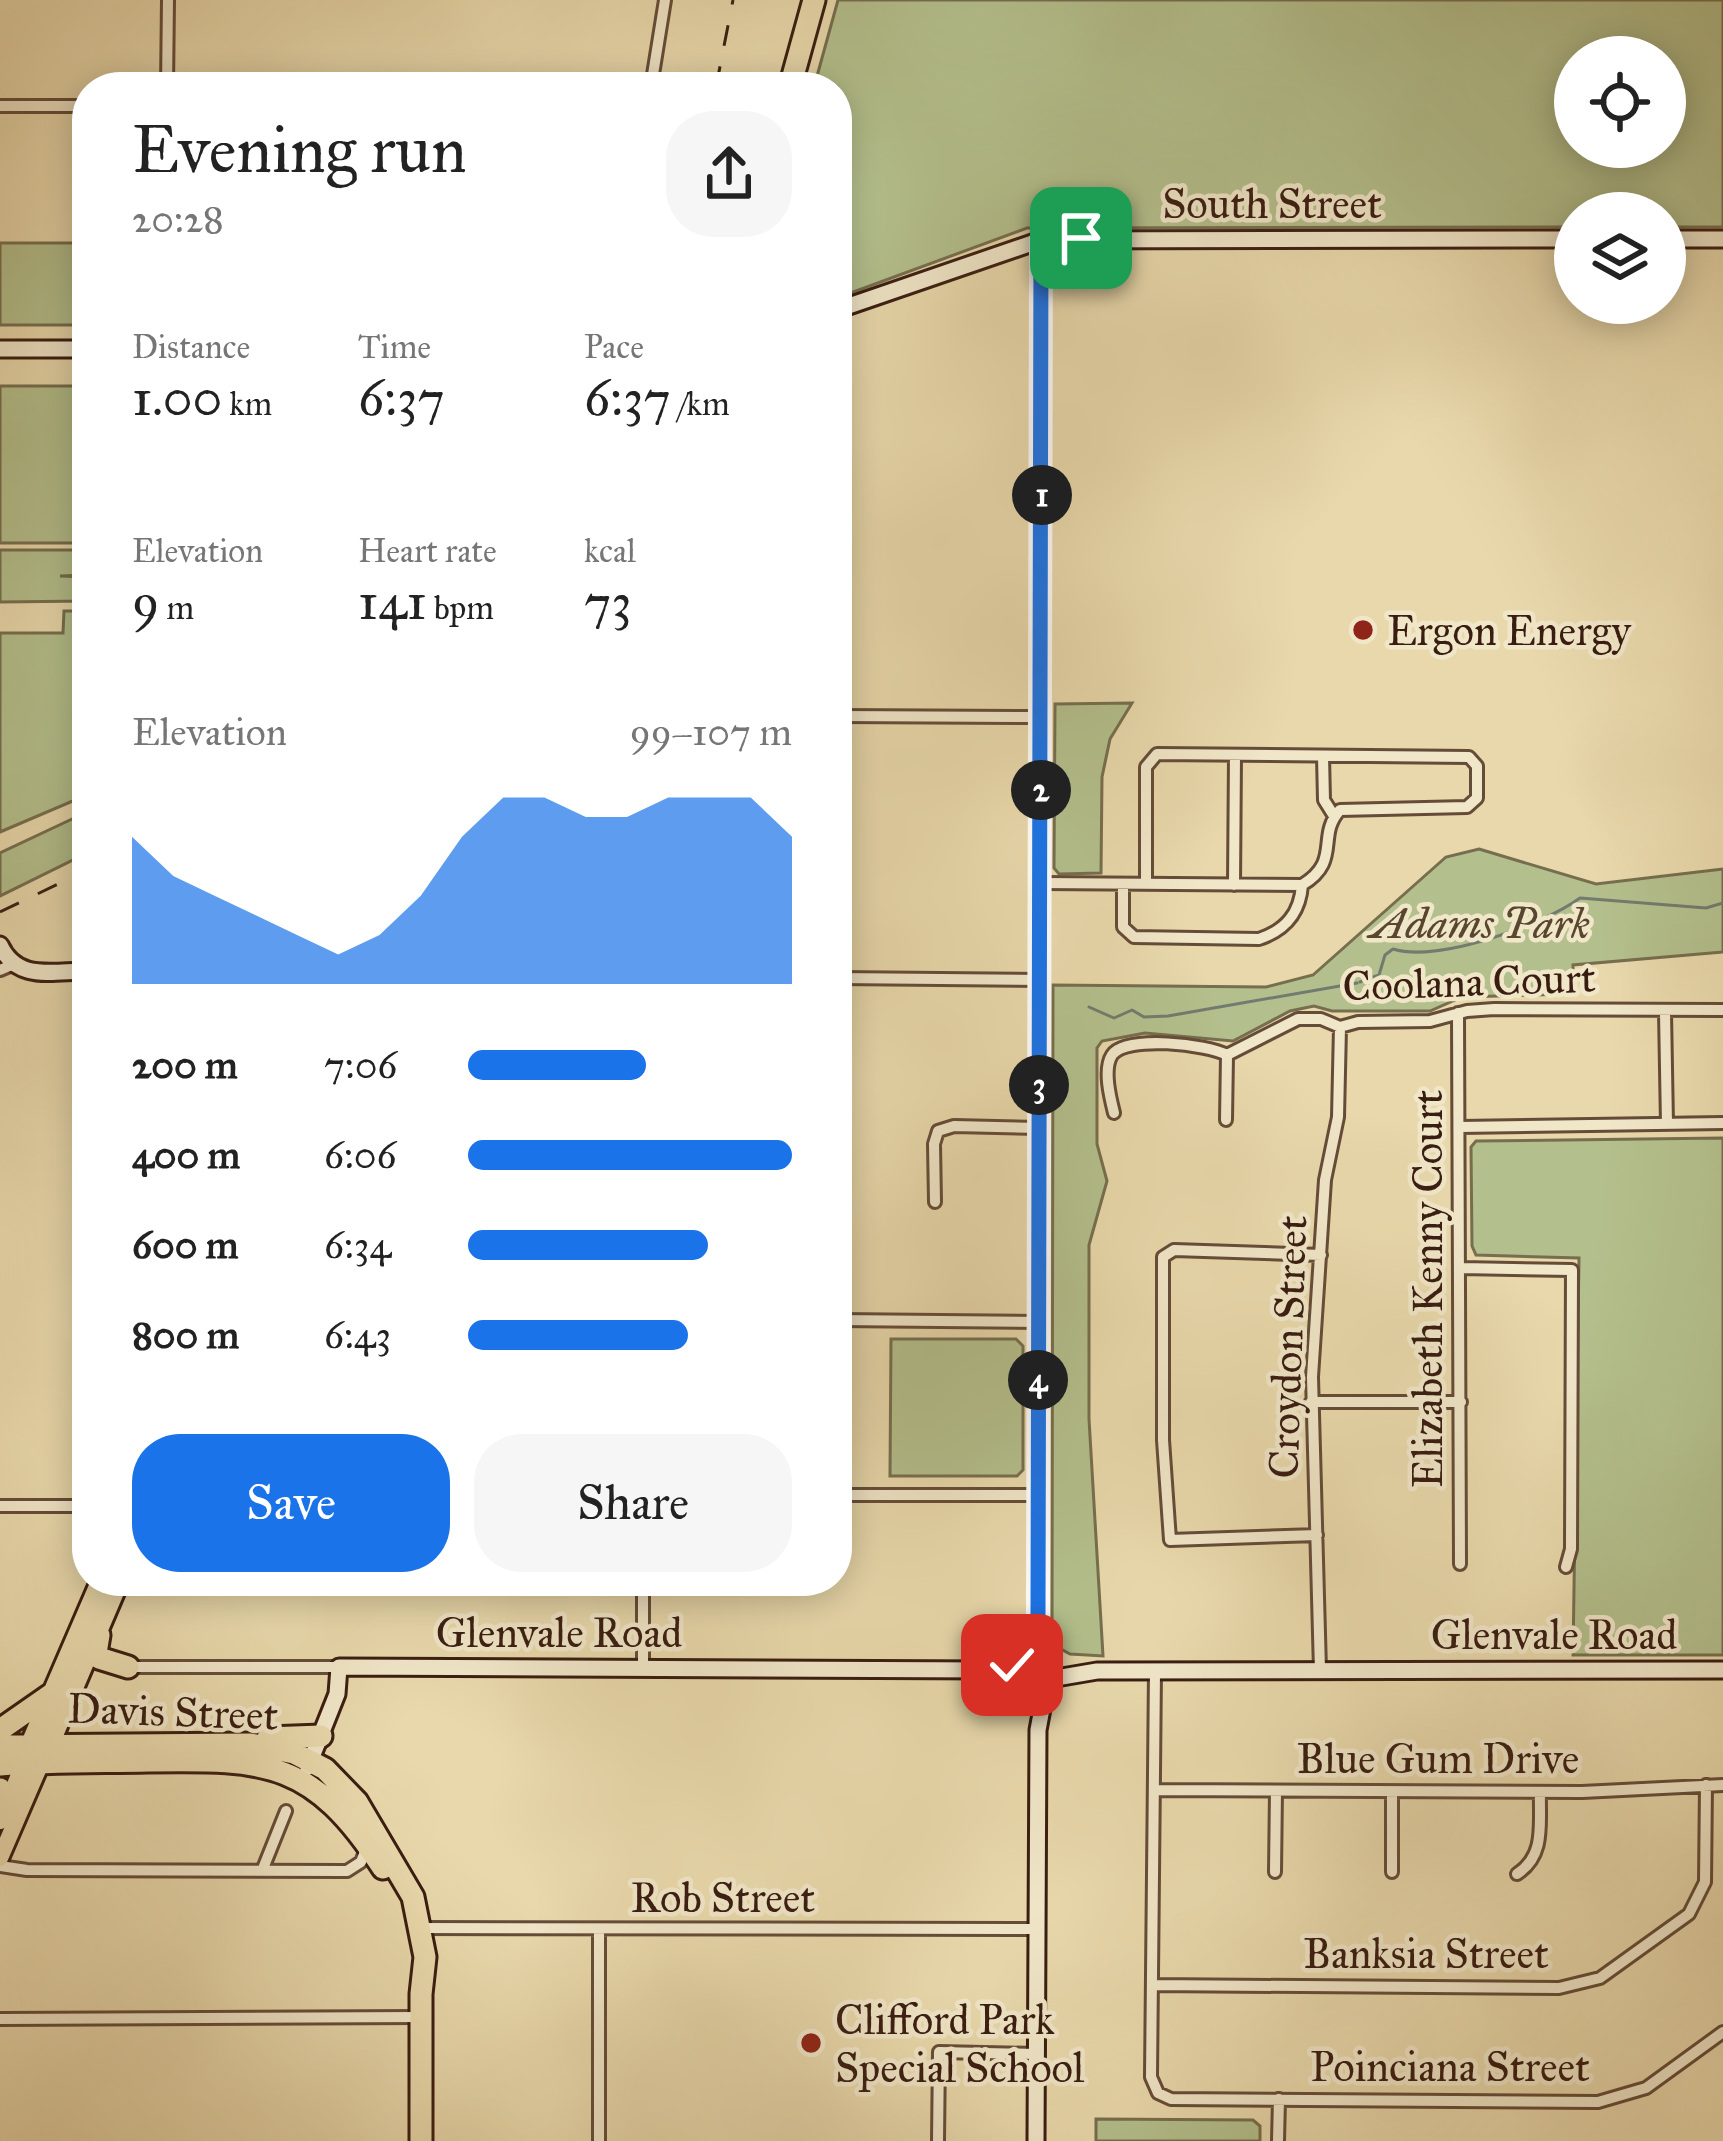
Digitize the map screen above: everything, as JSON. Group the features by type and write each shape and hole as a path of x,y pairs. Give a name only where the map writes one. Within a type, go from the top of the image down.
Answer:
{"highway":[{"path":"794,72 814,0"},
{"path":"36,1754 96,1596"},
{"path":"0,1730 56,1704 111,1596"},
{"path":"104,1611 96,1653 106,1663 128,1666"},
{"path":"56,1704 78,1745"},
{"path":"250,1744 265,1738 321,1736"},
{"name":"Davis Street","path":"36,1754 78,1745 250,1744 285,1750 307,1771"},
{"path":"0,1746 36,1754"},
{"path":"0,1765 36,1754"},
{"name":"Davis Street","path":"36,1754 234,1760 307,1771"},
{"path":"307,1771 367,1846 416,1928"},
{"path":"307,1771 340,1782 401,1871 416,1928 421,1994 421,2141"}],"main road":[{"path":"3,1804 36,1754"},
{"path":"0,1862 36,1754"}],"street":[{"path":"167,72 168,0"},
{"path":"653,72 665,0"},
{"path":"0,106 72,106"},
{"path":"1686,239 1723,238"},
{"name":"South Street","path":"852,305 1041,240 1554,239"},
{"path":"1036,2141 1042,1674 1038,1615 1041,240"},
{"path":"0,349 72,349"},
{"path":"852,716 1041,717"},
{"path":"1146,884 1146,767 1157,754 1468,757 1477,766 1477,798 1467,807 1355,807 1334,816"},
{"path":"1234,885 1235,755"},
{"path":"1042,883 1302,885 1321,872 1326,862 1334,816 1324,800 1323,756"},
{"path":"1123,884 1124,928 1134,937 1259,939 1296,913 1302,885"},
{"path":"0,945 6,967 72,970"},
{"path":"852,978 1042,980"},
{"name":"Coolana Court","path":"1226,1055 1298,1019 1321,1019 1340,1027 1358,1022 1430,1021 1458,1013 1723,1010"},
{"path":"1665,1012 1666,1124"},
{"name":"Elizabeth Kenny Court","path":"1458,1013 1460,1564"},
{"name":"Croydon Street","path":"1320,1670 1311,1402 1325,1180 1338,1118 1340,1027"},
{"path":"1114,1113 1109,1059 1116,1050 1143,1042 1208,1048 1226,1055 1226,1120"},
{"path":"1460,1127 1723,1123"},
{"path":"935,1202 938,1131 954,1126 1039,1128"},
{"path":"1317,1535 1170,1540 1162,1440 1163,1257 1174,1250 1321,1255"},
{"path":"1462,1268 1572,1270 1571,1549 1566,1567"},
{"path":"852,1320 1039,1322"},
{"path":"1311,1402 1461,1402"},
{"path":"852,1495 1038,1495"},
{"path":"0,1506 72,1506"},
{"path":"643,1596 643,1669"},
{"path":"1028,1661 1038,1615"},
{"name":"Glenvale Road","path":"990,1670 1037,1657 1042,1674"},
{"name":"Glenvale Road","path":"128,1666 990,1670 1019,1675 1097,1670 1723,1670"},
{"path":"307,1771 337,1694 339,1667"},
{"path":"1153,1985 1155,1671"},
{"name":"Blue Gum Drive","path":"1154,1790 1540,1792 1723,1785"},
{"name":"Banksia Street","path":"1153,1985 1559,1988 1600,1978 1689,1914 1705,1882 1706,1786"},
{"path":"1275,1872 1276,1791"},
{"path":"1392,1792 1392,1872"},
{"path":"1516,1874 1532,1864 1539,1851 1540,1792"},
{"path":"262,1871 286,1811"},
{"path":"0,1862 27,1870 353,1869 367,1846"},
{"name":"Rob Street","path":"416,1928 1037,1929"},
{"path":"599,1930 599,2141"},
{"name":"Poinciana Street","path":"1153,1985 1151,2077 1158,2092 1171,2099 1598,2102 1646,2088 1723,2032"},
{"path":"0,2019 421,2018"},
{"path":"938,2141 939,2052 1036,2054"},
{"path":"1279,2099 1279,2141"}],"green space":[{"path":"838,0 1723,0 1723,227 1686,227 1686,192 1554,192 1554,227 1027,228 852,292 852,72 818,72"},
{"path":"0,243 72,243 72,325 0,325"},
{"path":"0,386 72,386 72,543 0,543"},
{"path":"0,550 72,550 72,576 60,576 72,576 72,601 0,602"},
{"path":"64,611 72,611 72,801 0,832 0,633 63,633"},
{"path":"1132,703 1110,739 1102,777 1101,873 1059,874 1054,868 1055,704"},
{"path":"72,819 72,860 0,896 0,853"},
{"name":"Adams Park","path":"1479,849 1596,884 1723,869 1723,952 1573,965 1569,994 1462,997 1430,1011 1332,1011 1314,1006 1290,1011 1233,1041 1145,1033 1102,1041 1097,1048 1097,1144 1107,1181 1089,1245 1089,1419 1103,1656 1070,1654 1052,1644 1053,985 1266,987 1313,975 1446,857"},
{"path":"1723,1138 1723,1655 1573,1655 1579,1258 1476,1255 1471,1147 1476,1141"},
{"path":"891,1339 1016,1339 1023,1346 1023,1470 1017,1476 890,1476"},
{"path":"1096,2119 1253,2120 1260,2126 1260,2141 1096,2141"}],"waterway":[{"path":"1360,982 1379,975 1385,955 1393,949 1436,951 1489,939 1580,898 1706,908 1723,903"},
{"path":"1089,1007 1114,1018 1132,1010 1144,1017 1168,1016 1357,983"}],"railway":[{"path":"719,72 733,0"},
{"path":"0,912 72,877"}],"place":[{"name":"Ergon Energy","path":"1363,630"},
{"name":"Clifford Park Special School","path":"811,2043"}],"route":[{"path":"1012,1665 1029,1660 1038,1615 1041,240 1081,238"}]}
